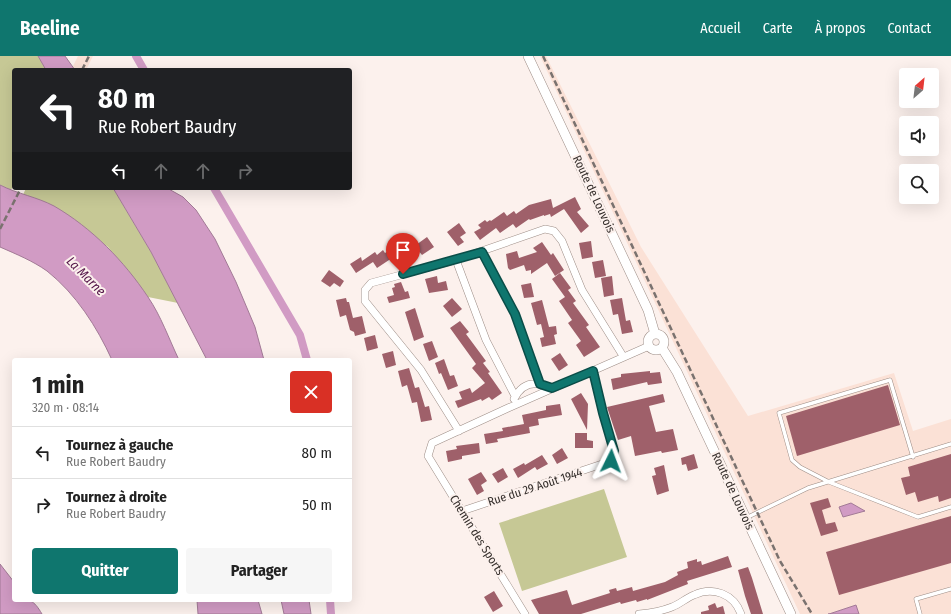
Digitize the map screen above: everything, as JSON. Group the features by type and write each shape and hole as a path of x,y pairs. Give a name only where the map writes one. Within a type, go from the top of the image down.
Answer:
{"street":[{"name":"Route de Louvois","path":"528,56 648,310 655,334"},
{"path":"623,356 582,290 558,234 554,231 545,229 482,252 371,283 367,286 364,297 365,301 421,370 459,431 623,356 649,346"},
{"path":"482,252 518,320 540,384"},
{"path":"456,260 486,340 515,396"},
{"path":"655,334 664,338 662,348 655,350 649,346 649,338 655,334"},
{"name":"Route de Louvois","path":"662,348 677,372 791,614"},
{"name":"Rue du 29 Août 1944","path":"462,511 603,465 611,461 614,451 593,371"},
{"path":"508,408 520,388 534,383 552,388"},
{"name":"Chemin des Sports","path":"459,431 432,443 428,456 525,614"},
{"path":"639,614 673,606 694,594 709,590 720,592 731,598 739,608 741,614"}],"lane":[{"path":"913,457 890,380 779,413 792,460 800,466 829,482 918,517 951,508"},
{"path":"746,518 803,490 951,444"},
{"path":"920,614 916,599 951,589"}],"shaded area":[{"path":"78,56 93,56 87,68 72,68"},
{"path":"540,56 546,56 641,247 748,416 894,373 913,431 951,419 951,614 800,614"}],"green space":[{"path":"0,56 38,56 45,68 12,68 12,188 11,190 0,185"},
{"path":"25,190 114,190 151,252 178,303 148,297 108,247 55,207 23,195"},
{"path":"604,489 627,557 522,591 499,523"}],"water":[{"path":"38,56 65,56 74,68 45,68"},
{"name":"La Marne","path":"0,185 54,206 81,224 94,235 129,271 153,304 178,358 111,358 100,335 85,312 58,280 36,264 0,247"},
{"path":"114,190 171,190 183,197 196,210 215,239 236,282 255,327 263,358 206,358 151,252"},
{"path":"851,503 865,511 843,517 839,507"},
{"path":"0,564 12,579 12,602 32,602 42,614 0,614"},
{"path":"197,602 259,602 262,614 198,614"},
{"path":"281,602 309,602 311,614 284,614"},
{"path":"856,605 859,614 829,614"}],"building":[{"path":"575,197 581,209 577,212 589,226 581,233 564,209 551,217 550,214 530,220 529,219 516,228 513,224 500,233 496,228 480,240 474,232 481,228 478,225 485,220 487,222 490,220 491,221 504,212 507,216 514,211 516,214 529,205 551,199 553,208"},
{"path":"459,223 466,233 460,237 464,242 458,246 447,232"},
{"path":"427,237 434,247 422,255 418,250 400,263 395,256 377,268 373,262 356,273 350,264 361,257 362,261 375,252 377,255 383,250 385,253 404,242 409,250"},
{"path":"591,241 593,257 582,259 579,243"},
{"path":"542,242 551,255 553,253 564,270 555,276 547,263 531,274 531,270 526,271 524,265 510,270 508,268 506,254 517,251 519,258 537,252 533,248"},
{"path":"603,260 606,276 595,278 592,262"},
{"path":"329,270 344,281 340,287 334,283 330,287 321,281"},
{"path":"560,273 571,288 568,290 576,301 573,303 589,325 586,327 600,347 584,357 576,345 581,341 568,323 572,320 559,301 565,297 552,279"},
{"path":"437,276 438,283 446,281 448,290 429,293 425,279"},
{"path":"612,276 614,295 604,297 601,278"},
{"path":"401,282 405,292 408,291 410,298 389,303 387,297 394,295 392,288 395,287 394,284"},
{"path":"531,283 534,297 524,298 521,285"},
{"path":"346,298 347,302 349,302 353,318 362,316 366,333 355,336 354,332 350,330 346,315 340,317 336,300"},
{"path":"452,298 462,309 452,317 443,306"},
{"path":"622,298 626,321 630,320 633,332 622,334 618,314 613,315 610,300"},
{"path":"542,300 549,327 556,326 557,334 554,335 556,344 542,347 540,338 544,337 541,324 537,325 531,303"},
{"path":"415,308 424,337 414,341 405,312"},
{"path":"460,321 469,332 466,334 486,361 483,363 490,372 488,373 502,393 492,400 489,397 482,401 481,399 458,408 455,401 462,399 459,392 470,388 472,393 485,383 472,368 476,364 450,328"},
{"path":"375,335 378,348 367,351 364,338"},
{"path":"432,341 438,357 429,361 423,344"},
{"path":"393,351 396,365 386,368 382,354"},
{"path":"560,353 568,365 559,371 551,359"},
{"path":"444,359 450,376 454,375 458,386 448,390 435,363"},
{"path":"409,368 415,388 419,387 425,407 429,406 432,420 421,422 417,402 412,403 407,385 402,387 398,371"},
{"path":"650,371 650,373 660,372 662,383 648,385 647,382 613,390 611,379 621,377 621,374"},
{"path":"888,385 900,425 797,456 786,416"},
{"path":"581,393 588,404 587,430 571,399"},
{"path":"663,394 665,402 649,406 656,432 673,429 678,450 662,453 661,451 635,456 631,436 618,440 607,407"},
{"path":"560,404 562,415 538,419 539,425 529,427 530,433 497,439 498,442 486,444 484,434 503,431 502,428 524,424 522,415 546,410 546,406"},
{"path":"575,433 587,433 587,440 593,441 593,448 575,448"},
{"path":"479,443 480,453 462,456 462,459 448,462 446,451 457,449 456,446"},
{"path":"562,448 568,458 557,464 552,455"},
{"path":"694,454 698,468 688,471 686,464 682,465 681,458"},
{"path":"951,454 951,498 939,502 938,496 918,502 915,492 906,495 901,478 910,476 908,467"},
{"path":"542,455 548,464 537,470 535,467 518,478 513,469 524,463 525,465"},
{"path":"664,465 669,491 657,495 652,476 656,475 654,468"},
{"path":"503,468 508,477 498,483 492,474"},
{"path":"481,472 487,481 481,485 484,491 477,495 468,479"},
{"path":"828,498 831,507 822,510 826,524 835,522 838,531 821,536 810,503"},
{"path":"951,516 951,563 839,595 826,552"},
{"path":"728,556 732,567 687,581 688,584 647,600 637,602 636,600 621,604 620,602 581,614 539,614 531,600 567,590 572,605 610,593 609,590 616,588 617,591 632,587 633,591 665,582 678,575 677,572 688,568 687,562 697,559 697,562 701,561 702,565"},
{"path":"748,567 763,614 751,614 745,596 738,570"},
{"path":"494,591 503,606 493,612 484,597"},
{"path":"715,603 717,608 723,606 725,614 701,614 701,612 709,610 708,606"}],"waterway":[{"path":"136,56 143,68"},
{"path":"215,190 300,335 306,358"},
{"path":"330,602 331,614"}],"railway":[{"path":"83,68 89,56"},
{"path":"543,56 780,561 812,614"},
{"path":"0,229 20,190"}],"route":[{"path":"403,274 482,252 497,278 521,327 540,384 552,388 593,371 614,451 611,461"}]}
